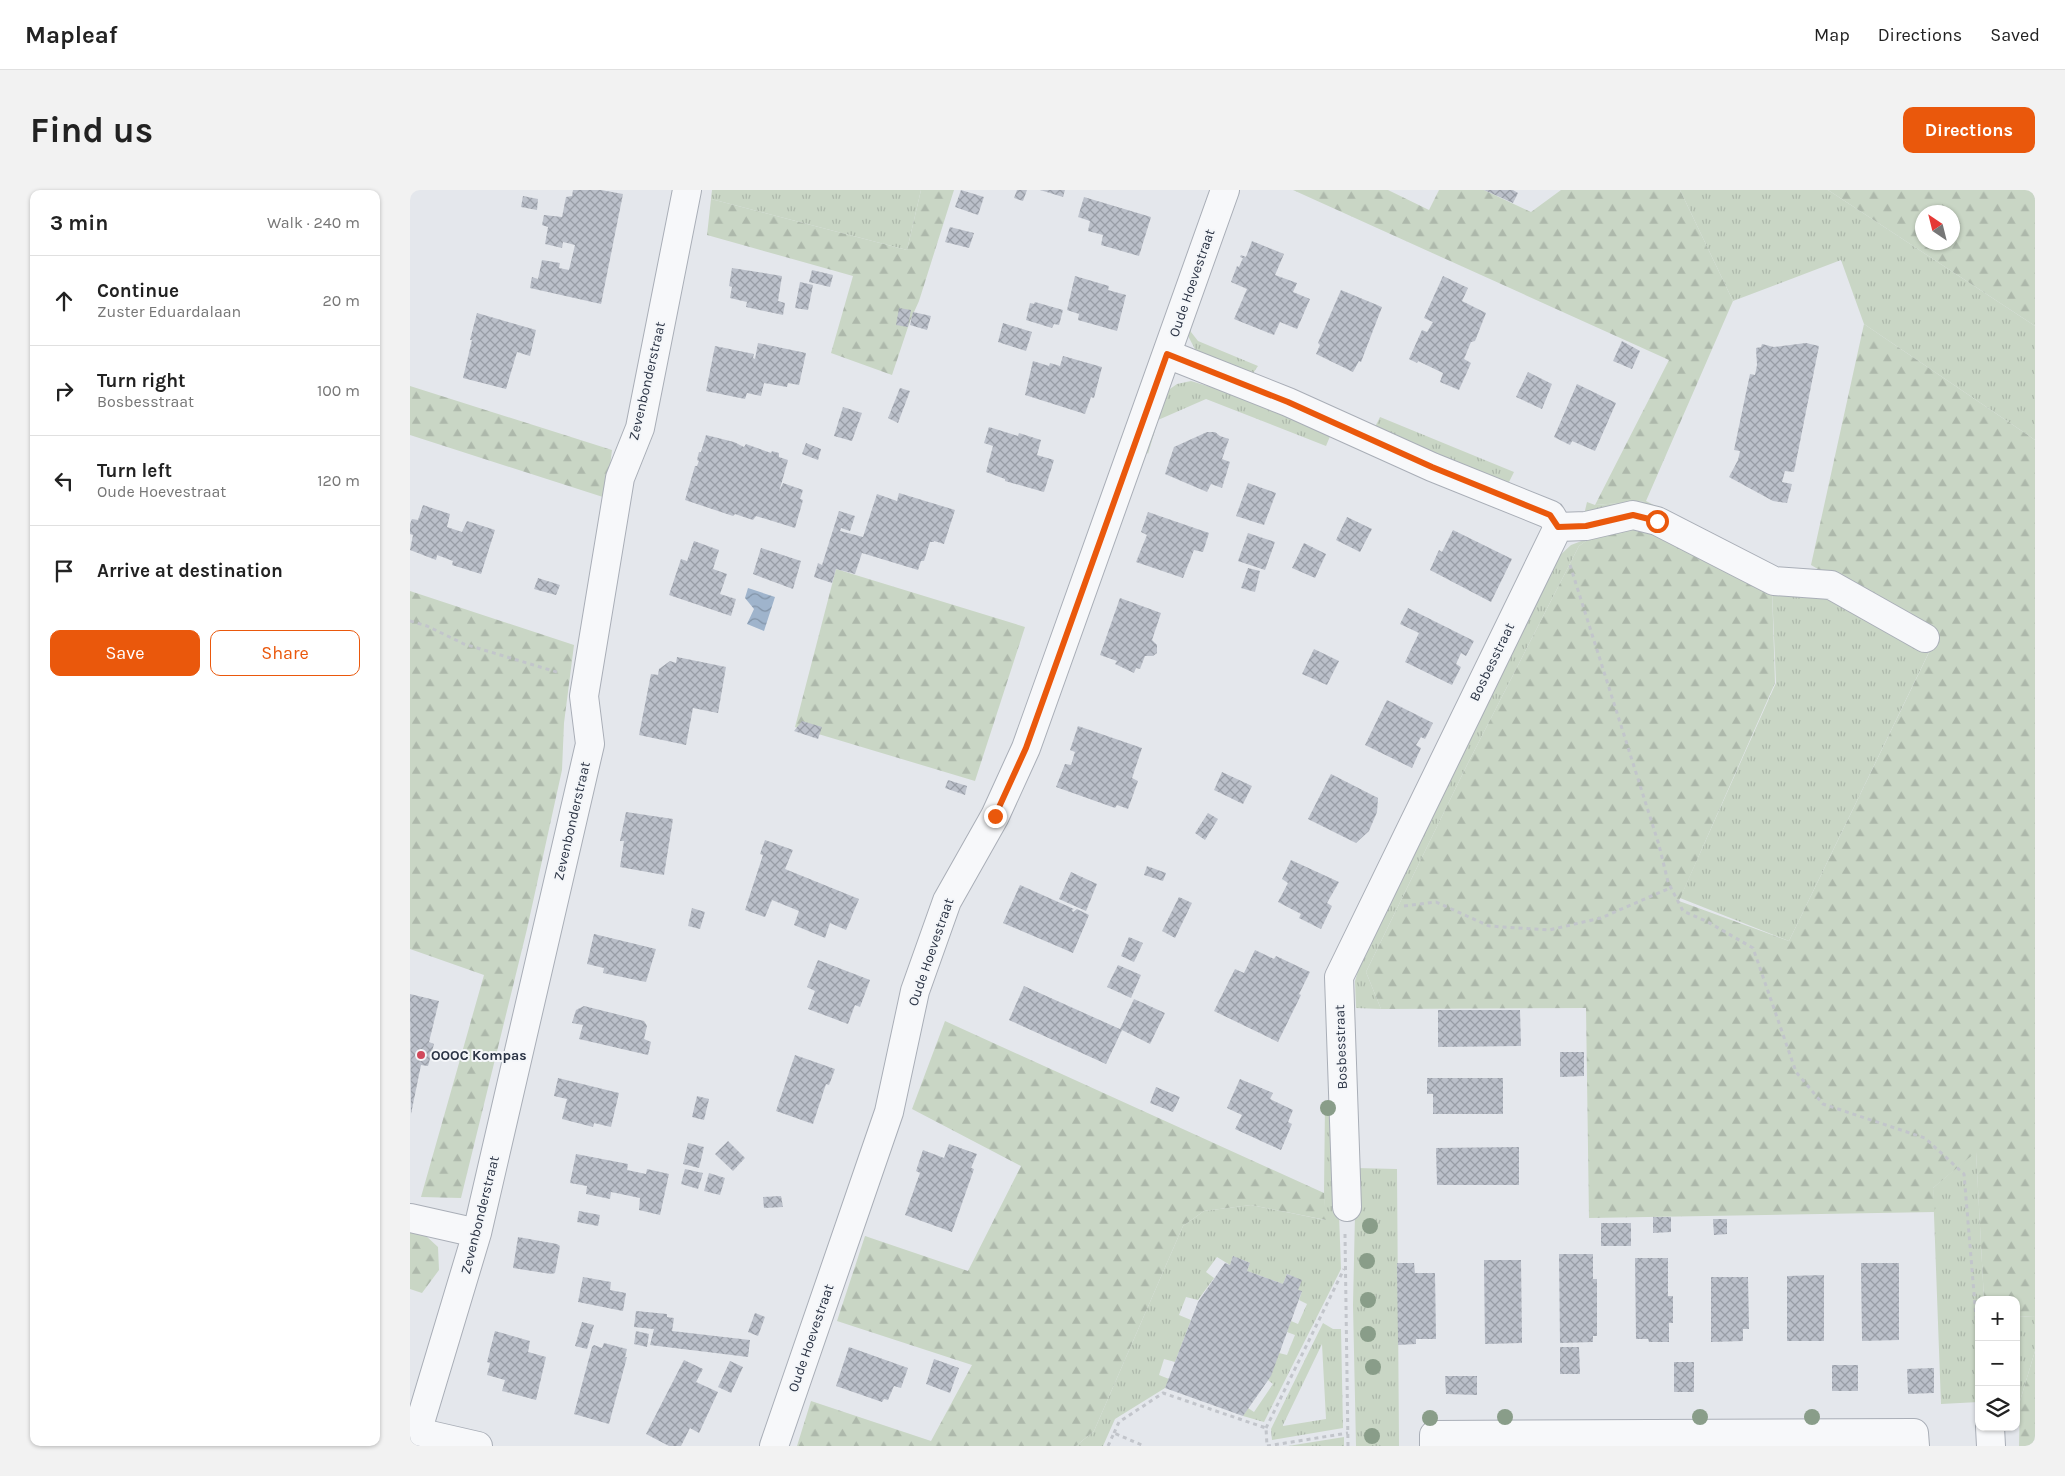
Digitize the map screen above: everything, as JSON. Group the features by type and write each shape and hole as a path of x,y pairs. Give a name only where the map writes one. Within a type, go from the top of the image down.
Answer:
{"street":[{"name":"Zevenbonderstraat","path":"416,1439 477,1233 590,744 584,696 620,478 640,428 687,190"},
{"name":"Oude Hoevestraat","path":"774,1446 889,1112 915,991 946,901 995,816 1026,748 1225,190"},
{"path":"1167,354 1288,402 1432,467 1550,515 1558,527 1586,526 1633,515 1657,521 1774,581 1831,584 1925,638"},
{"name":"Bosbesstraat","path":"1346,1220 1339,977 1558,527"},
{"path":"410,1218 477,1233"},
{"path":"1990,1431 1990,1446"},
{"path":"1434,1446 1434,1435 1905,1433 1914,1433 1915,1446"},
{"path":"416,1439 478,1446"}],"path":[{"path":"1568,560 1659,845 1670,888 1683,911 1708,922 1753,948 1796,1072 1823,1104 1925,1138 1964,1174 1978,1341"},
{"path":"410,621 427,626 464,644 565,674"},
{"path":"1398,906 1436,902 1490,926 1550,930 1601,918 1670,888"},
{"path":"1346,1220 1348,1446"},
{"path":"1345,1268 1266,1428 1267,1446 1348,1433"},
{"path":"1108,1446 1119,1422 1163,1393 1266,1428"},
{"path":"1114,1433 1144,1446"}],"green space":[{"path":"712,190 921,190 907,250 711,199"},
{"path":"921,190 954,190 919,301 910,321 892,375 831,353 853,276 707,235 711,199 907,250"},
{"path":"1293,190 1388,190 1429,210 1439,190 1484,190 1531,212 1561,190 1680,190 1733,301 1646,501 1595,505 1669,360"},
{"path":"1680,190 1828,190 1915,247 1915,250 1919,250 2035,326 2035,440 1864,324 1841,260 1733,301"},
{"path":"1828,190 2035,190 2035,326 1919,250 1960,250 1960,205 1915,205 1915,247"},
{"path":"1189,319 1191,332 1198,341 1258,366 1249,379 1197,353 1186,332"},
{"path":"1864,324 2035,440 2035,1317 2020,1316 2020,1296 1984,1296 1976,1152 1933,1188 1935,1212 1589,1218 1586,1008 1381,1009 1366,972 1467,765 1579,546 1600,531 1633,522 1772,590 1775,683 1679,901 1789,941 1936,638 1811,565"},
{"path":"1191,381 1243,397 1331,434 1326,446 1206,399 1158,420 1148,454 1144,448 1167,391 1177,384"},
{"path":"410,386 612,450 606,498 410,435"},
{"path":"1380,417 1514,472 1507,486 1373,431"},
{"path":"1646,501 1681,519 1584,515 1587,502 1595,505"},
{"path":"1592,537 1579,546 1467,765 1366,972 1381,1009 1356,1008 1355,981 1359,967 1558,557 1571,545"},
{"path":"836,569 1025,627 975,781 795,727"},
{"path":"1772,590 1828,590 1930,650 1789,941 1680,898 1776,683"},
{"path":"410,591 574,645 564,723 562,770 527,929 461,1198 421,1197 484,975 410,949"},
{"path":"945,1021 1324,1193 1326,1220 1251,1205 1204,1211 1183,1226 1094,1431 1076,1446 797,1446 811,1401 931,1441 972,1365 837,1321 865,1236 968,1271 1021,1166 912,1109"},
{"path":"1325,1104 1335,1104 1341,1269 1264,1422 1243,1416 1248,1408 1254,1412 1273,1384 1268,1380 1279,1353 1287,1355 1295,1335 1287,1332 1291,1321 1298,1324 1307,1304 1299,1300 1302,1291 1298,1290 1301,1280 1287,1274 1283,1284 1247,1271 1250,1263 1233,1256 1230,1265 1217,1257 1206,1272 1214,1278 1198,1300 1186,1297 1179,1315 1191,1320 1175,1362 1164,1359 1159,1375 1169,1379 1165,1388 1115,1419 1103,1446 1076,1446 1094,1431 1183,1226 1204,1211 1251,1205 1325,1220"},
{"path":"1976,1151 1984,1296 1975,1296 1975,1402 1941,1404 1933,1188"},
{"path":"1356,1168 1397,1169 1399,1446 1356,1446 1353,1305"},
{"path":"410,1232 425,1235 438,1247 439,1270 422,1293 410,1289"},
{"path":"2020,1316 2035,1317 2035,1351 2020,1401"},
{"path":"1323,1323 1333,1329 1341,1329 1343,1428 1272,1440 1271,1429","holes":["1322,1344 1326,1419 1283,1426"]},
{"path":"2035,1351 2035,1446 2019,1446 2020,1401"},
{"path":"1344,1437 1344,1446 1288,1446"}],"water":[{"path":"748,588 775,597 764,631 747,624 754,609 745,598"}],"building":[{"path":"573,190 601,190 623,194 601,304 530,288 532,277 538,279 542,260 560,263 559,268 569,270 575,245 563,242 562,248 545,244 548,227 542,225 544,215 562,217 566,197 572,196"},
{"path":"961,190 984,197 978,215 955,207"},
{"path":"1017,190 1027,190 1023,201 1014,198"},
{"path":"1040,190 1065,190 1063,197"},
{"path":"1484,190 1513,190 1518,193 1513,203"},
{"path":"523,196 538,199 537,210 521,207"},
{"path":"1084,197 1151,217 1139,256 1101,245 1103,235 1088,231 1090,221 1078,217"},
{"path":"950,227 974,233 969,248 945,242"},
{"path":"1252,241 1284,254 1275,275 1297,283 1293,292 1310,299 1297,329 1280,322 1274,335 1234,319 1247,289 1231,282 1237,266 1239,267 1243,258 1240,257 1241,255 1246,257"},
{"path":"732,268 782,276 778,301 785,303 783,315 746,307 747,302 730,298 732,287 729,286"},
{"path":"812,270 833,275 830,287 809,282"},
{"path":"1075,276 1109,286 1108,290 1126,295 1117,331 1078,320 1079,314 1067,310"},
{"path":"1443,276 1468,288 1462,301 1486,313 1475,341 1471,342 1464,359 1471,363 1459,390 1440,382 1443,373 1418,361 1417,363 1409,359 1422,330 1427,332 1433,322 1424,318"},
{"path":"800,282 813,285 808,310 795,308"},
{"path":"1341,290 1382,307 1361,362 1359,361 1353,372 1316,354 1320,345 1318,343"},
{"path":"1035,302 1063,310 1059,325 1054,324 1052,328 1026,320 1030,303 1034,304"},
{"path":"899,308 911,310 908,327 896,325"},
{"path":"913,312 931,316 927,330 910,325"},
{"path":"477,313 536,330 530,356 517,352 506,389 463,378"},
{"path":"1003,323 1032,332 1026,351 998,342"},
{"path":"1622,341 1640,351 1632,369 1613,361"},
{"path":"758,343 806,353 799,385 788,383 787,387 764,383 761,396 747,393 745,399 706,391 715,346 754,354 753,358 755,359"},
{"path":"1806,343 1819,346 1794,472 1785,471 1782,482 1792,484 1787,503 1773,501 1729,477 1738,460 1740,451 1734,450 1750,374 1755,375 1757,365 1756,348 1761,347 1762,344 1774,347"},
{"path":"1063,356 1102,367 1094,398 1091,397 1085,414 1025,395 1033,361 1049,366 1050,363 1060,366"},
{"path":"1528,372 1552,384 1542,409 1516,397"},
{"path":"1577,384 1616,403 1595,451 1572,441 1570,445 1554,437"},
{"path":"900,388 910,391 898,423 888,418"},
{"path":"843,407 862,413 852,441 834,436"},
{"path":"989,427 1018,436 1019,433 1041,440 1037,455 1054,460 1044,492 1005,481 1005,479 986,472 993,446 984,443"},
{"path":"1207,432 1215,432 1229,439 1222,459 1230,462 1222,488 1211,484 1207,492 1165,474 1174,447"},
{"path":"706,435 734,442 744,447 746,444 771,453 772,451 779,453 779,457 788,460 779,492 783,483 803,490 800,499 803,500 795,528 756,516 753,520 735,514 733,516 685,500"},
{"path":"806,443 821,449 818,460 802,454"},
{"path":"1248,483 1276,493 1264,525 1236,516"},
{"path":"899,493 955,510 944,544 934,541 930,542 924,561 921,561 918,570 862,553 855,574 836,569 832,583 814,577 818,563 822,565 839,511 855,516 850,531 841,528 840,531 863,537 877,494 897,501"},
{"path":"423,505 450,514 447,527 462,532 467,521 495,530 481,574 452,565 453,561 437,555 436,560 410,550 413,535 410,534 410,524 412,519 418,520"},
{"path":"1148,512 1209,533 1203,552 1194,550 1183,578 1136,562 1147,535 1141,532"},
{"path":"1347,517 1372,529 1360,552 1336,540"},
{"path":"1453,530 1512,559 1491,602 1430,570 1439,550 1442,552"},
{"path":"1248,533 1275,542 1265,570 1238,561"},
{"path":"694,541 719,550 713,569 727,574 720,594 736,599 731,616 669,595 681,559 687,561"},
{"path":"1304,543 1326,554 1315,578 1292,568"},
{"path":"761,548 801,561 793,589 753,574"},
{"path":"1248,568 1260,571 1255,592 1241,588"},
{"path":"538,578 560,585 556,595 534,589"},
{"path":"1120,598 1161,613 1152,640 1157,645 1157,653 1153,656 1145,656 1140,669 1136,668 1134,673 1115,664 1117,661 1100,655"},
{"path":"1408,608 1474,641 1466,656 1461,653 1456,664 1461,667 1452,685 1405,662 1419,633 1400,624"},
{"path":"1314,649 1339,661 1327,685 1302,674"},
{"path":"677,657 726,667 718,713 693,708 686,745 639,735 651,674 658,675 659,669 670,661 676,663"},
{"path":"1387,700 1433,723 1425,739 1421,737 1416,745 1421,748 1412,768 1365,745"},
{"path":"802,721 822,727 818,739 794,731"},
{"path":"1078,726 1142,748 1132,778 1138,781 1128,809 1117,805 1115,808 1056,787 1065,764 1071,765 1075,752 1070,750"},
{"path":"1222,772 1252,786 1243,804 1214,790"},
{"path":"1331,774 1378,798 1377,812 1369,831 1356,843 1308,819"},
{"path":"948,780 967,786 965,795 945,788"},
{"path":"626,812 673,819 664,875 620,867 624,841 620,841"},
{"path":"1208,813 1218,819 1205,840 1195,833"},
{"path":"765,840 793,850 785,869 859,899 846,930 830,923 825,938 794,925 799,911 772,900 765,917 745,910 763,855 760,854"},
{"path":"1291,860 1339,882 1327,903 1332,906 1321,929 1299,918 1301,914 1278,902 1288,883 1282,879"},
{"path":"1147,866 1166,873 1163,881 1144,875"},
{"path":"1071,872 1097,884 1086,911 1059,899"},
{"path":"1020,885 1074,909 1072,910 1073,912 1077,909 1089,915 1073,953 1003,923"},
{"path":"1179,897 1192,903 1175,938 1162,931"},
{"path":"692,908 705,912 700,929 688,926"},
{"path":"594,934 656,949 646,982 603,973 604,968 587,964"},
{"path":"1129,937 1143,943 1134,962 1121,956"},
{"path":"1255,950 1274,959 1276,956 1310,972 1278,1042 1214,1011 1235,969 1244,973"},
{"path":"818,960 870,980 860,1007 855,1005 848,1024 808,1009 815,991 807,987"},
{"path":"1118,965 1141,975 1131,998 1107,987"},
{"path":"1024,986 1122,1030 1106,1064 1009,1020"},
{"name":"OOOC Kompas","path":"410,994 439,1001 429,1042 434,1044 428,1066 421,1065 411,1114"},
{"path":"1134,999 1165,1013 1150,1044 1120,1029"},
{"path":"584,1006 644,1021 647,1026 644,1039 651,1042 648,1055 579,1039 583,1025 572,1023 576,1010"},
{"path":"1438,1010 1520,1010 1521,1046 1438,1047"},
{"path":"1560,1052 1584,1052 1584,1076 1560,1077"},
{"path":"795,1055 835,1069 829,1085 826,1084 813,1124 776,1111"},
{"path":"558,1078 619,1093 611,1127 594,1123 593,1127 562,1119 567,1099 554,1096"},
{"path":"1427,1078 1503,1078 1503,1114 1433,1114 1433,1094 1427,1094"},
{"path":"1240,1079 1273,1093 1270,1099 1293,1110 1288,1122 1292,1124 1281,1150 1235,1129 1242,1115 1227,1108"},
{"path":"1156,1087 1180,1097 1173,1112 1150,1103"},
{"path":"697,1096 709,1099 704,1120 692,1117"},
{"path":"728,1141 745,1158 733,1171 715,1154"},
{"path":"688,1143 704,1147 699,1168 683,1164"},
{"path":"949,1144 977,1154 971,1168 974,1169 952,1232 905,1215 920,1173 916,1171 923,1150 944,1158"},
{"path":"1519,1147 1519,1185 1437,1185 1436,1148"},
{"path":"576,1154 628,1164 627,1170 646,1174 647,1169 669,1174 660,1215 639,1210 640,1198 611,1192 610,1199 586,1194 587,1186 570,1183"},
{"path":"685,1169 703,1173 698,1189 681,1184"},
{"path":"709,1173 725,1178 720,1195 704,1191"},
{"path":"781,1196 783,1207 764,1208 763,1197"},
{"path":"579,1211 600,1215 598,1226 577,1222"},
{"path":"1653,1217 1671,1217 1671,1232 1653,1233"},
{"path":"1713,1219 1727,1219 1727,1234 1714,1235"},
{"path":"1601,1223 1631,1223 1631,1246 1601,1246"},
{"path":"518,1237 560,1246 555,1273 513,1268"},
{"path":"1559,1254 1593,1254 1593,1279 1597,1279 1597,1336 1593,1336 1593,1342 1560,1343"},
{"path":"1233,1256 1250,1263 1247,1271 1283,1284 1287,1274 1302,1280 1298,1290 1302,1291 1271,1376 1243,1416 1165,1388 1198,1302 1225,1263 1230,1265"},
{"path":"1635,1258 1668,1258 1668,1296 1673,1296 1673,1323 1669,1323 1669,1342 1649,1342 1648,1339 1636,1339"},
{"path":"1484,1260 1521,1260 1522,1343 1485,1344"},
{"path":"1397,1263 1414,1263 1415,1273 1435,1273 1436,1339 1416,1339 1416,1344 1398,1345"},
{"path":"1861,1263 1899,1263 1899,1340 1862,1341"},
{"path":"1824,1275 1824,1341 1787,1341 1787,1276"},
{"path":"583,1277 611,1282 610,1290 626,1293 623,1311 578,1302"},
{"path":"1711,1277 1748,1277 1749,1329 1743,1329 1743,1341 1711,1342"},
{"path":"636,1311 667,1314 667,1317 674,1318 672,1331 750,1340 748,1357 650,1345 654,1329 634,1327"},
{"path":"755,1313 765,1317 758,1336 748,1332"},
{"path":"582,1322 594,1325 587,1349 575,1346"},
{"path":"495,1331 530,1341 528,1352 546,1357 536,1400 502,1391 505,1380 487,1375 490,1363 487,1362"},
{"path":"636,1331 649,1334 647,1347 634,1344"},
{"path":"604,1343 627,1349 625,1357 627,1357 609,1424 574,1414 592,1347 594,1345 602,1348"},
{"path":"849,1347 908,1368 901,1388 894,1386 888,1400 884,1399 882,1402 836,1386"},
{"path":"1560,1347 1579,1347 1580,1374 1560,1374"},
{"path":"934,1359 959,1368 950,1393 926,1384"},
{"path":"684,1360 703,1369 696,1382 718,1392 699,1433 690,1428 681,1446 669,1446 646,1434"},
{"path":"730,1361 743,1367 731,1393 718,1387"},
{"path":"1674,1362 1694,1362 1694,1392 1674,1392"},
{"path":"1832,1365 1858,1365 1858,1391 1832,1391"},
{"path":"1934,1368 1934,1393 1908,1394 1907,1369"},
{"path":"1445,1376 1477,1376 1477,1395 1446,1394"}],"place":[{"name":"OOOC Kompas","path":"421,1055"}],"route":[{"path":"995,816 1026,748 1167,354 1288,402 1432,467 1550,515 1558,527 1586,526 1633,515 1657,521"}]}
